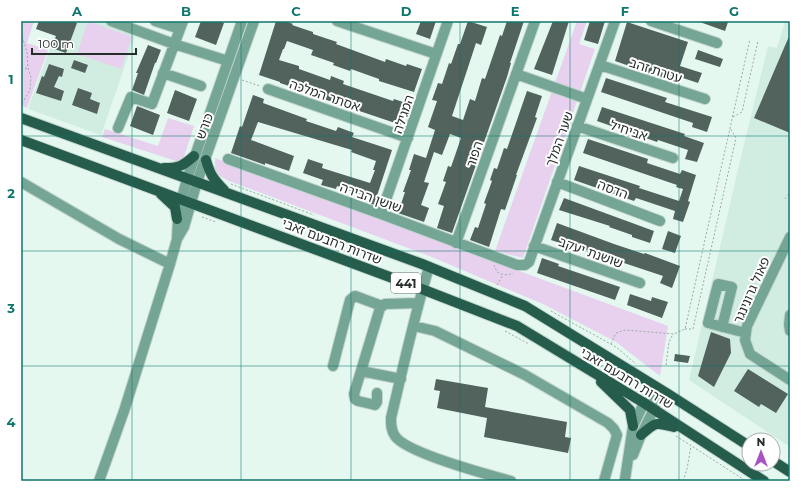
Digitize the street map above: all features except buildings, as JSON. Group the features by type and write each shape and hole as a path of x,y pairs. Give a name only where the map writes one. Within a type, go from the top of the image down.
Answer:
{"main road":[{"name":"שדרות רחבעם זאבי","path":"21,118 429,267 525,306 741,441"},
{"name":"שדרות רחבעם זאבי","path":"21,140 422,289 517,326 654,409 764,481"},
{"path":"158,168 177,168 184,165 194,156"},
{"path":"206,160 210,174 214,181 226,193"},
{"path":"158,191 175,207 178,219"},
{"path":"588,369 630,410 633,426"},
{"path":"641,435 654,424 661,423 683,429"},
{"path":"781,466 790,472"}],"street":[{"path":"111,21 174,44 228,61"},
{"path":"118,128 131,97 152,104 181,25 155,21"},
{"name":"כורש","path":"99,481 124,411 178,239 184,227 187,179 242,21"},
{"name":"כורש","path":"178,239 178,219 197,182 206,160 254,21"},
{"path":"337,21 436,54"},
{"name":"המגילה","path":"381,214 448,21"},
{"name":"הפור","path":"456,243 535,21"},
{"name":"שער המלך","path":"525,265 529,262 615,21"},
{"path":"651,21 717,43"},
{"name":"עטרת זהב","path":"600,65 705,99"},
{"path":"163,74 201,86"},
{"path":"516,74 587,99"},
{"name":"אסתר המלכה","path":"268,89 408,138"},
{"name":"אביחיל","path":"577,126 673,158"},
{"name":"שושן הבירה","path":"228,159 517,265 525,265"},
{"path":"21,182 119,239 172,260"},
{"name":"הדסה","path":"557,182 660,221"},
{"name":"פאול גרונינגר","path":"790,237 747,326 745,340 750,354 790,380"},
{"name":"שושנת יעקב","path":"534,246 640,283"},
{"path":"429,267 418,303 414,326 391,418 391,427 395,436 405,446 466,468 511,481"},
{"path":"333,366 350,300 355,296 382,306"},
{"path":"377,393 377,402 375,405 358,402 355,399 354,394 380,308 385,304 418,303"},
{"path":"790,315 790,331"},
{"path":"414,326 436,331 525,375 608,423 617,435 604,481"},
{"path":"722,326 746,332"},
{"path":"361,371 400,379"},
{"path":"624,480 633,426 644,403 659,389"},
{"path":"624,480 641,435 654,409 659,389"}],"path":[{"path":"21,33 27,52 28,68 31,77 30,90 21,105"},
{"path":"684,329 750,39"},
{"path":"732,117 742,112 758,41"},
{"path":"21,69 28,68"},
{"path":"236,75 243,78 242,80 268,89"},
{"path":"611,344 616,333 625,330 674,334 684,329 693,329 736,138 730,127"},
{"path":"785,199 790,193"},
{"path":"496,287 503,275"},
{"path":"666,365 669,342 674,334"},
{"path":"671,433 746,481"},
{"path":"683,481 691,446"}],"shaded area":[{"path":"21,21 34,21 27,43 48,50 27,108 21,106"},
{"path":"60,21 100,21 136,34 101,135 28,109"},
{"path":"88,21 132,37 121,69 77,54"},
{"path":"577,21 587,21 579,44 595,49 523,258 495,251"},
{"path":"785,21 790,21 790,447 781,441 781,432 767,432 689,380 768,46 777,48"},
{"path":"168,118 194,126 182,163 102,137 105,129 158,146"},
{"path":"215,158 668,326 660,376 616,342 545,305 432,257 229,181 218,175 215,167"}]}
